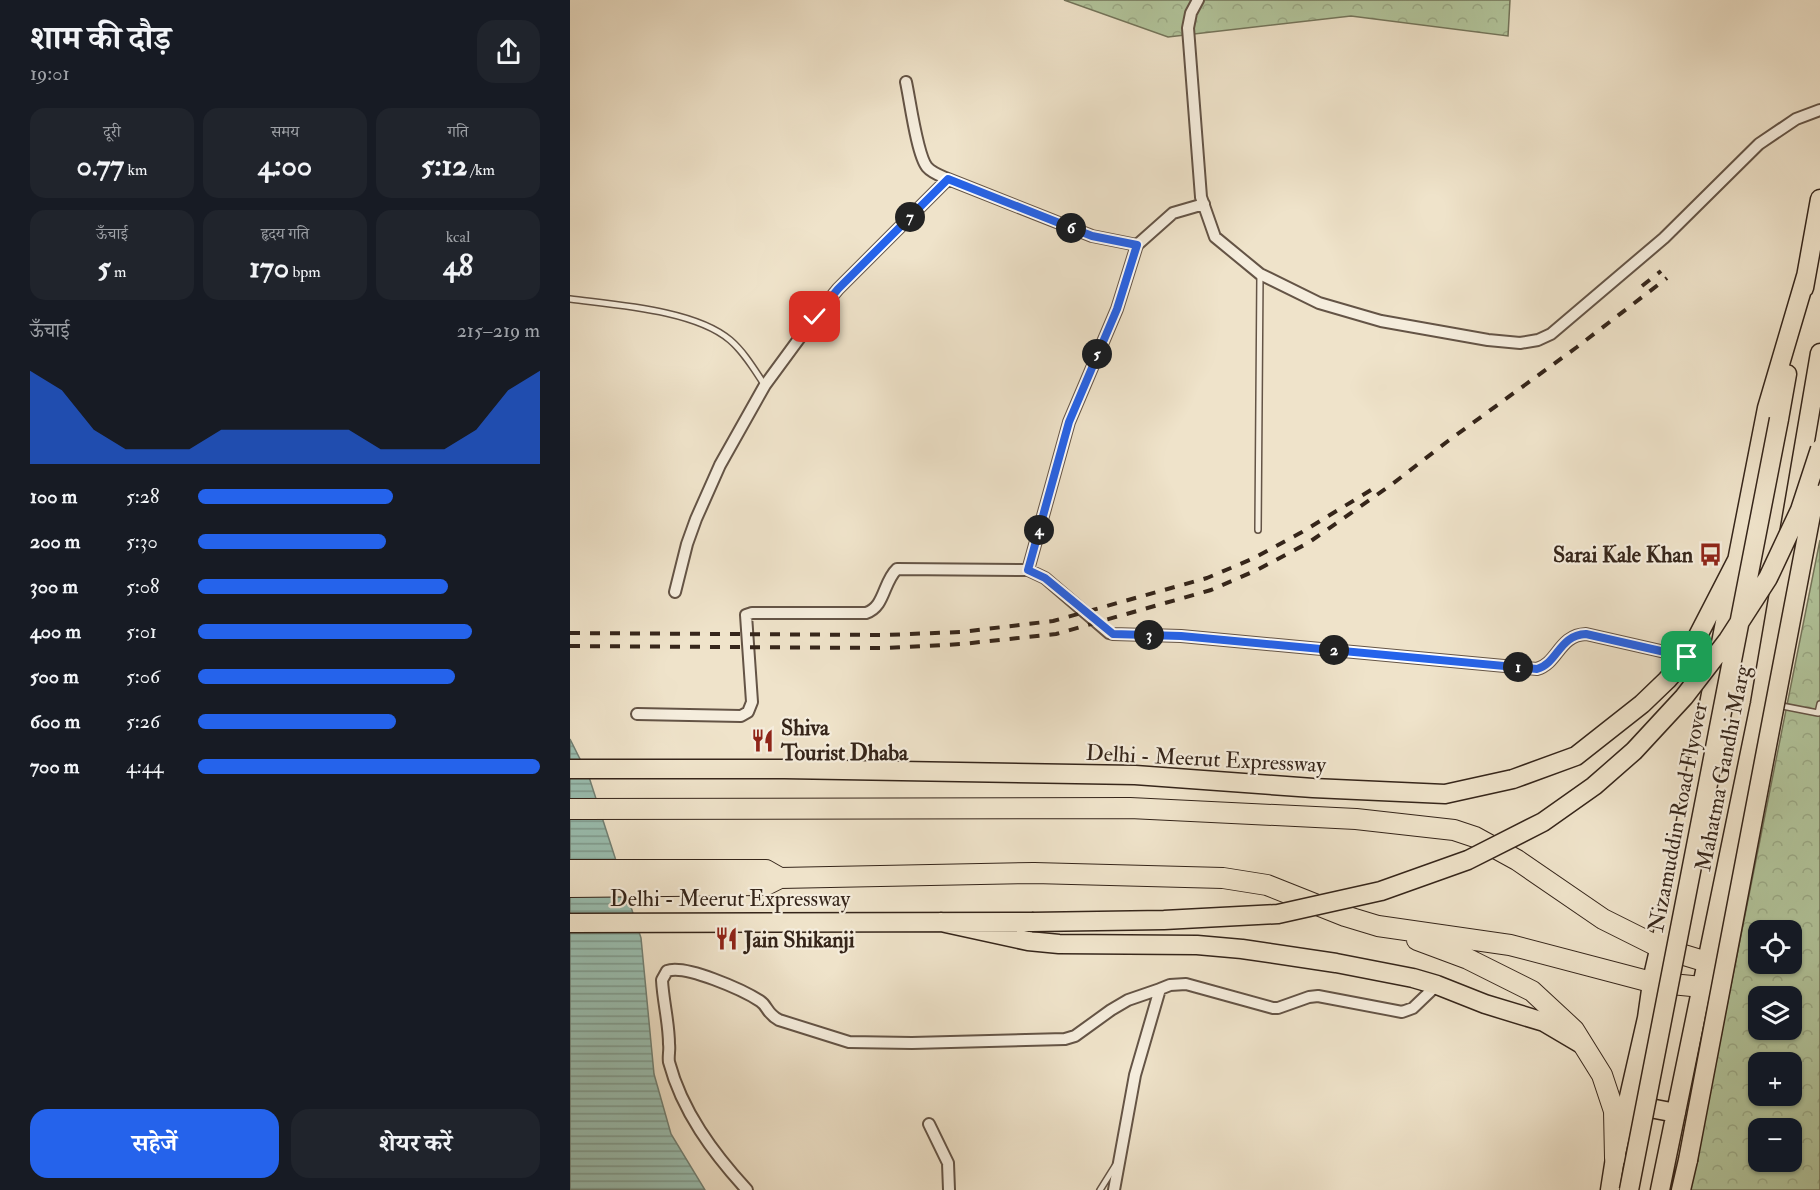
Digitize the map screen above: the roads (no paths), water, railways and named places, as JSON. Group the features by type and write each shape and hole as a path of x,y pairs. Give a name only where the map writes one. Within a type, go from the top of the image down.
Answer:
{"highway":[{"path":"1610,1190 1615,1158 1647,1018 1652,982 1661,948 1767,408 1806,276 1820,198"},
{"name":"Nizamuddin Road Flyover","path":"1629,1190 1806,276"},
{"name":"Mahatma Gandhi Marg","path":"1660,1190 1761,701 1820,353"},
{"name":"Delhi - Meerut Expressway","path":"570,922 1032,922 1164,920 1278,914 1381,891 1468,860 1543,822 1594,786 1634,751 1684,697 1728,640 1768,578 1800,510 1820,449"},
{"path":"1681,1190 1820,466"},
{"name":"Delhi - Meerut Expressway","path":"570,769 784,769 1135,775 1313,788 1445,794 1512,779 1576,756 1642,704 1687,657 1737,560"},
{"path":"570,809 1140,808 1356,819 1454,830 1475,837 1517,860 1603,919 1661,948 1707,962"},
{"name":"Delhi - Meerut Expressway","path":"570,870 771,878"},
{"name":"Delhi - Meerut Expressway","path":"570,887 771,878 1034,873 1223,878 1267,885 1345,916 1378,926 1510,945 1652,982 1702,987"},
{"path":"941,922 1028,941 1059,944 1197,945 1242,949 1336,963 1437,985 1485,1004 1544,1022 1583,1045"},
{"path":"1378,926 1468,959 1532,991 1574,1030 1602,1075 1614,1111 1615,1158"},
{"path":"1625,1113 1639,1108 1676,1113"}],"street":[{"path":"1198,0 1191,13 1188,28 1201,197 1215,237 1260,274 1319,303 1381,321 1488,340 1520,343 1538,340 1551,334 1664,238 1759,144 1797,119 1820,110"},
{"path":"906,82 926,165 932,171 1092,236 1137,245"},
{"path":"675,592 696,519 720,465 765,385 838,289 948,179"},
{"path":"1028,570 1069,422 1117,309 1137,245 1173,213 1204,204"},
{"path":"637,714 741,716 748,712 752,702 745,617 749,614 866,613 877,607 891,575 897,569 1028,570 1045,578 1113,634 1181,636 1537,669 1544,667 1569,638 1577,634 1586,634 1687,657"},
{"path":"747,1190 724,1164 681,1100 668,1059 669,1044 662,980 666,971 671,969 700,974 760,1001 769,1014 779,1020 849,1042 912,1043 1071,1038 1128,1000 1170,985 1186,984 1273,1008 1318,996 1402,1012 1413,1008 1437,985"},
{"path":"1114,1190 1135,1075 1160,989"},
{"path":"928,1124 948,1163 949,1190"}],"lane":[{"path":"1258,530 1260,274"},
{"path":"570,299 667,314 703,324 728,338 738,347 765,385"},
{"path":"1761,701 1818,713 1820,704"},
{"path":"1100,1190 1120,1157"}],"railway":[{"path":"1642,286 1661,271"},
{"path":"570,646 886,648 962,644 1056,634 1211,590 1257,570 1308,543 1391,485 1667,278"},
{"path":"570,633 885,635 961,632 1053,621 1207,578 1252,559 1371,490"}],"place":[{"name":"Sarai Kale Khan","path":"1711,554"},
{"name":"Shiva Tourist Dhaba","path":"763,740"},
{"name":"Jain Shikanji","path":"726,939"}]}
